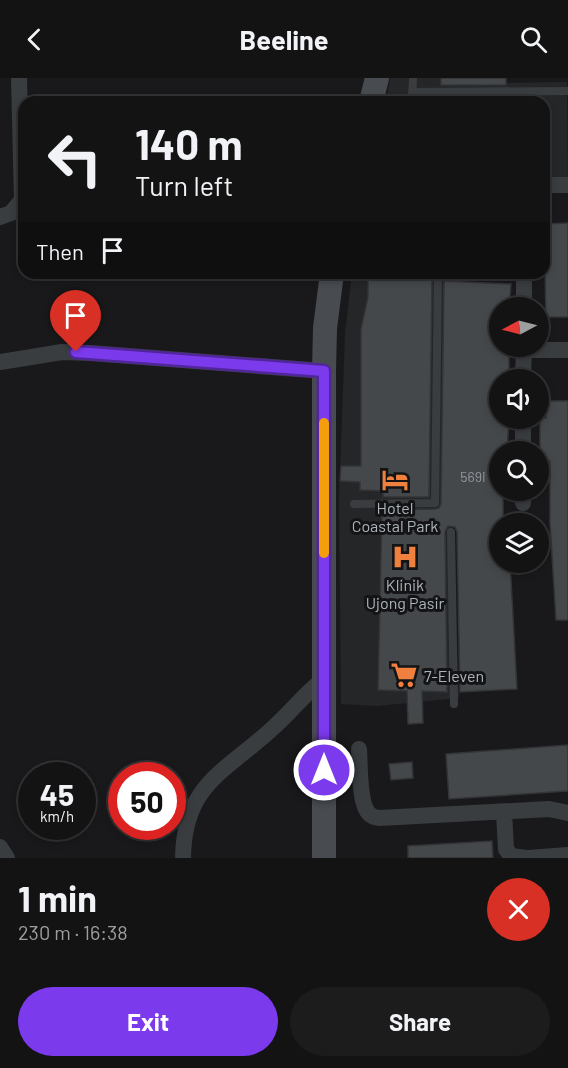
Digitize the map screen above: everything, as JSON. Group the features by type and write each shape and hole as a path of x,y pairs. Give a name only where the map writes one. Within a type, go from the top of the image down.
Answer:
{"main road":[{"path":"372,96 377,78"},
{"path":"324,858 324,371 331,279"}],"street":[{"path":"19,78 19,96"},
{"path":"550,185 568,185"},
{"path":"0,217 11,213 18,205"},
{"path":"524,279 524,297"},
{"path":"549,349 568,350"},
{"path":"0,362 62,352 324,371"},
{"path":"183,858 183,838 190,810 204,787 275,726 310,688 324,679"},
{"path":"359,749 363,800 371,816 379,818 549,809 568,813"},
{"path":"504,812 506,849 511,856 527,858 568,855"},
{"path":"0,847 7,858"}],"lane":[{"path":"412,96 413,78"},
{"path":"412,92 568,92"},
{"path":"354,504 435,503 438,279"},
{"path":"451,532 454,704"}],"shaded area":[{"path":"390,78 486,78 486,83 567,82 568,191 550,191 550,96 387,96"},
{"path":"351,279 445,279 441,502 450,503 459,698 377,706 341,704 339,500 345,333"}],"building":[{"path":"441,78 506,78 506,85 441,85"},
{"path":"568,223 568,317 549,317 549,297 546,297 545,279 550,279 550,224"},
{"path":"368,279 432,279 429,497 383,497 383,491 360,490 360,482 340,481 341,466 361,466 361,329 368,297"},
{"path":"444,281 511,284 510,297 489,297 489,357 509,357 509,369 489,369 489,429 508,429 508,441 489,441 489,501 503,501 503,513 489,513 489,573 511,573 517,689 460,692 457,532 455,527 448,526 445,532 447,692 422,691 423,723 408,724 407,691 378,690 382,510 435,509 441,504"},
{"path":"549,401 568,401 568,620 556,620 550,523 549,441 540,441 540,429 549,429"},
{"path":"568,745 568,791 449,799 446,754"},
{"path":"412,762 413,778 391,780 389,764"},
{"path":"492,841 493,858 408,858 408,846"}],"slow traffic":[{"path":"324,423 324,553"}],"place":[{"name":"Hotel Coastal Park","path":"395,480"},
{"name":"Klinik Ujong Pasir","path":"405,557"},
{"name":"7-Eleven","path":"404,675"}],"route":[{"path":"76,352 324,371 324,770"}]}
